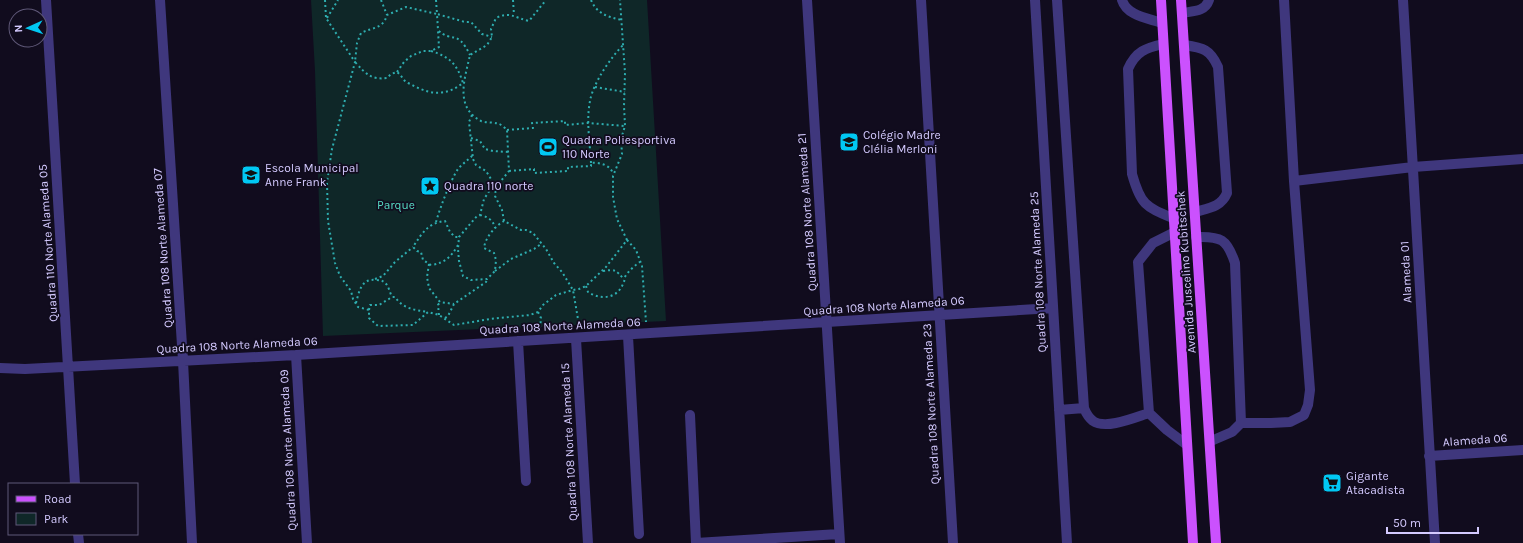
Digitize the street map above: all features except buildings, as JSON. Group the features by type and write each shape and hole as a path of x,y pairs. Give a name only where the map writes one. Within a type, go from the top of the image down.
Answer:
{"main road":[{"name":"Avenida Juscelino Kubitschek","path":"1161,0 1193,543"},
{"name":"Avenida Juscelino Kubitschek","path":"1181,0 1216,543"}],"street":[{"name":"Quadra 110 Norte Alameda 05","path":"46,0 75,483"},
{"name":"Quadra 108 Norte Alameda 07","path":"160,0 183,361 192,543"},
{"name":"Quadra 108 Norte Alameda 21","path":"807,0 839,539"},
{"name":"Quadra 108 Norte Alameda 23","path":"920,0 953,543"},
{"name":"Quadra 108 Norte Alameda 25","path":"1035,0 1068,543"},
{"path":"1057,0 1084,408 1088,416 1094,422 1102,424 1111,424 1149,413"},
{"path":"1122,0 1123,4 1128,10 1133,13 1162,23"},
{"path":"1182,13 1201,10 1206,6 1209,0"},
{"path":"1210,441 1232,432 1241,423 1290,422 1304,415 1308,406 1310,390 1294,181 1284,0"},
{"name":"Alameda 01","path":"1403,0 1435,543"},
{"path":"1163,44 1144,49 1134,59 1128,69 1132,174 1144,203 1150,209 1175,219"},
{"path":"1184,45 1208,52 1213,57 1218,67 1227,193 1224,200 1219,204 1195,212"},
{"path":"1294,181 1413,167 1523,159"},
{"path":"1175,232 1153,242 1138,262 1149,413 1187,446"},
{"path":"1196,237 1214,237 1222,241 1230,248 1235,263 1241,423"},
{"name":"Quadra 108 Norte Alameda 06","path":"0,368 25,369 296,355 518,341 628,336 1053,308"},
{"path":"628,336 638,534"},
{"name":"Quadra 108 Norte Alameda 15","path":"576,338 588,543"},
{"path":"518,341 526,481"},
{"name":"Quadra 108 Norte Alameda 09","path":"296,355 307,543"},
{"path":"1059,410 1084,408"},
{"path":"690,415 696,543 839,539"},
{"name":"Alameda 06","path":"1429,456 1523,450"}],"path":[{"path":"325,0 326,18 355,62 367,75 378,79 387,78 391,74 397,72 404,62 411,56 423,51 431,51 448,58 460,73 463,83 464,101 472,115 484,122 500,124 507,130 532,128 532,123 565,120 565,125 588,123 626,126"},
{"path":"326,18 338,0"},
{"path":"369,310 358,307 351,291 340,276 335,263 328,221 327,182 332,149 355,62 357,43 361,33 381,26 385,23 387,16 381,0"},
{"path":"431,51 439,47 436,0"},
{"path":"513,0 514,16"},
{"path":"470,55 487,45 492,37 491,29 496,18 503,15 514,16 520,20 529,22 546,0"},
{"path":"591,0 602,15 622,20"},
{"path":"613,176 622,154 621,139 626,126 624,106 624,44 620,0"},
{"path":"387,16 406,7 465,22 471,22 482,34 492,37"},
{"path":"397,72 406,82 429,93 455,89 463,83 470,55 460,39 454,36 446,36 438,30"},
{"path":"591,163 588,123 590,101 595,87 611,58 624,44"},
{"path":"595,87 625,92"},
{"path":"472,115 469,122 472,155 476,165 486,171 496,187 495,196 502,210 504,221"},
{"path":"480,215 484,200 490,190 496,187 509,171 507,130"},
{"path":"471,138 480,141 485,149 508,152"},
{"path":"436,222 454,175 462,164 472,155"},
{"path":"509,171 534,169 534,173 568,171 568,167 591,166 591,163 597,162 612,170 613,196 617,219 627,240 636,250 640,262 644,286 646,322"},
{"path":"488,279 471,280 463,276 459,261 459,237 476,216 480,215 486,216 495,225 496,229"},
{"path":"356,303 359,291 364,283 367,280 383,276 395,262 413,247 420,236 433,223 445,221 450,232 455,237 459,237"},
{"path":"495,271 496,260 494,254 484,248 484,243 498,225 504,221"},
{"path":"504,221 521,230 526,230 533,233 546,249 573,290 579,325"},
{"path":"374,279 382,280 386,284 392,297 395,297 399,304 409,309 439,315 454,325 490,319 530,315 538,312 543,305 556,295 573,290 579,290 586,286 602,271 627,240"},
{"path":"445,318 448,316 454,304 486,282 495,271 511,259 534,249 541,244"},
{"path":"413,247 417,251 421,252 423,260 431,265 447,260 458,245"},
{"path":"586,286 587,290 592,294 600,298 607,298 618,292 624,283 624,279 635,265 640,262"},
{"path":"429,264 427,277 429,288 440,302 454,304"},
{"path":"602,271 612,269 624,279"},
{"path":"392,297 379,305 370,305 369,318 378,326 413,325 428,312"},
{"path":"439,315 438,305 440,302"},
{"path":"538,312 541,318 540,328"}],"green space":[{"name":"Parque","path":"311,0 647,0 666,321 323,336 315,71"}],"place":[{"name":"Colégio Madre Clélia Merloni","path":"849,142"},
{"name":"Quadra Poliesportiva 110 Norte","path":"548,147"},
{"name":"Escola Municipal Anne Frank","path":"251,175"},
{"name":"Quadra 110 norte","path":"430,186"},
{"name":"Gigante Atacadista","path":"1332,483"}]}
